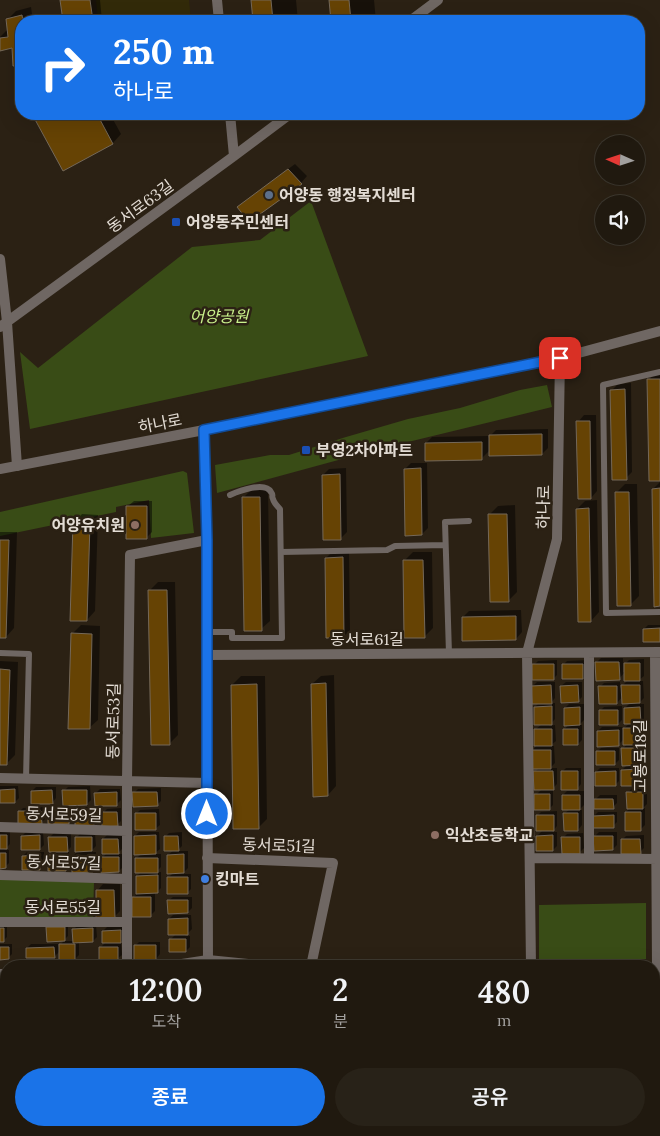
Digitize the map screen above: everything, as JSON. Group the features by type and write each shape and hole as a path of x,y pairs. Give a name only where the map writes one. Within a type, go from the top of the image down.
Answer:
{"street":[{"path":"217,0 219,15"},
{"path":"418,15 438,0"},
{"path":"231,120 234,156"},
{"name":"동서로63길","path":"3,324 282,120"},
{"path":"0,259 3,324 18,466"},
{"name":"하나로","path":"0,469 560,358 660,331"},
{"name":"하나로","path":"527,653 557,539 560,358"},
{"path":"204,430 207,540 208,960"},
{"name":"동서로53길","path":"126,960 130,555 207,540"},
{"name":"동서로61길","path":"207,655 657,652"},
{"name":"고봉로18길","path":"657,652 657,960"},
{"path":"527,653 531,960"},
{"path":"589,653 589,858"},
{"path":"0,778 208,784"},
{"name":"동서로59길","path":"0,827 127,831"},
{"name":"동서로51길","path":"207,858 332,862 312,960"},
{"path":"530,858 658,859"},
{"name":"동서로57길","path":"0,875 127,880"},
{"name":"동서로55길","path":"0,922 127,922"}],"lane":[{"path":"660,372 603,385 606,613 660,612"},
{"path":"207,632 232,632 232,638 282,638 280,508 273,501 270,490 266,488 252,488 230,495"},
{"path":"449,654 445,522 469,520"},
{"path":"281,552 387,550 395,546 445,544"},
{"path":"0,653 29,654 26,778"}],"green space":[{"name":"어양공원","path":"311,201 368,356 30,429 20,352 38,368 192,247 260,240"},
{"path":"547,385 552,407 375,450 217,493 215,465 270,455 289,455 408,419 460,408 520,390"},
{"path":"183,471 187,473 194,533 151,538 149,500 116,507 116,512 0,536 0,512"},
{"path":"0,879 94,882 93,919 0,917"},
{"path":"646,903 646,959 539,960 539,905"}],"sand":[{"path":"96,0 189,0 190,15 97,15"}],"building":[{"path":"60,0 90,0 92,15 62,15"},
{"path":"251,0 271,0 272,15 252,15"},
{"path":"329,0 349,0 350,15 330,15"},
{"path":"15,17 15,66 13,66 12,48 0,51 0,38 8,37 6,19"},
{"path":"35,120 100,120 113,144 63,171"},
{"name":"어양동 행정복지센터","path":"288,169 302,184 249,222 237,207"},
{"path":"647,379 660,379 660,481 649,481"},
{"path":"625,389 627,480 612,480 610,390"},
{"path":"576,421 590,421 591,499 578,499"},
{"path":"542,434 542,455 489,456 489,435"},
{"path":"482,442 482,460 425,461 425,443"},
{"path":"421,468 422,535 405,536 404,469"},
{"path":"340,474 341,540 323,540 322,475"},
{"path":"660,488 660,606 654,607 652,489"},
{"path":"615,492 629,492 631,606 617,606"},
{"path":"242,497 260,497 262,631 244,631"},
{"path":"126,506 147,506 147,539 126,539"},
{"path":"589,508 591,622 578,622 576,509"},
{"path":"488,514 507,514 509,602 490,602"},
{"path":"73,522 90,523 87,621 70,621"},
{"path":"0,540 9,540 6,638 0,638"},
{"path":"343,557 344,638 326,638 325,558"},
{"path":"403,560 423,560 425,638 404,638"},
{"path":"148,590 167,590 170,745 151,745"},
{"path":"516,616 516,640 462,641 462,617"},
{"path":"660,628 660,642 643,642 643,629"},
{"path":"71,633 92,634 90,729 68,729"},
{"path":"595,662 619,662 620,680 596,681"},
{"path":"624,663 640,663 640,681 624,681"},
{"path":"532,664 554,664 554,680 532,680"},
{"path":"562,664 583,664 583,679 562,679"},
{"path":"0,669 10,670 7,765 0,765"},
{"path":"326,683 328,796 313,797 311,684"},
{"path":"257,684 259,829 233,829 231,685"},
{"path":"551,685 552,704 532,704 531,686"},
{"path":"578,685 579,702 561,703 560,686"},
{"path":"621,685 640,685 640,703 622,704"},
{"path":"598,686 617,686 617,704 599,704"},
{"path":"552,706 552,725 534,725 534,707"},
{"path":"580,707 580,725 564,726 564,708"},
{"path":"640,707 641,724 624,724 624,708"},
{"path":"599,710 618,710 618,725 599,725"},
{"path":"623,728 641,728 641,745 623,745"},
{"path":"534,729 552,729 552,746 534,746"},
{"path":"563,729 578,729 578,745 563,745"},
{"path":"619,730 619,746 597,747 597,731"},
{"path":"621,748 641,748 642,765 622,766"},
{"path":"531,750 551,750 551,769 531,769"},
{"path":"596,751 615,751 615,765 596,765"},
{"path":"641,769 641,786 621,786 621,770"},
{"path":"533,771 553,771 554,790 534,790"},
{"path":"561,771 578,771 578,790 561,790"},
{"path":"616,771 616,786 595,786 595,772"},
{"path":"15,789 15,803 0,803 0,790"},
{"path":"52,790 53,804 31,804 31,791"},
{"path":"62,790 87,790 87,805 63,806"},
{"path":"117,792 117,806 95,806 94,793"},
{"path":"132,792 157,792 158,806 133,807"},
{"path":"626,792 643,792 643,809 627,809"},
{"path":"534,794 550,794 550,810 534,810"},
{"path":"562,795 580,795 580,810 562,810"},
{"path":"594,799 613,799 614,809 594,809"},
{"path":"69,810 69,824 48,824 48,811"},
{"path":"94,810 94,826 75,826 75,811"},
{"path":"18,811 41,811 42,824 18,824"},
{"path":"101,812 117,812 118,826 102,827"},
{"path":"625,812 641,812 641,831 625,831"},
{"path":"135,813 156,813 156,830 135,830"},
{"path":"563,813 578,813 578,831 564,831"},
{"path":"536,815 554,815 554,831 536,831"},
{"path":"614,815 614,828 593,828 593,816"},
{"path":"0,835 7,835 7,849 0,849"},
{"path":"40,835 40,850 21,850 21,836"},
{"path":"156,835 156,854 134,855 134,836"},
{"path":"553,835 553,851 536,851 536,836"},
{"path":"164,836 178,836 179,851 164,851"},
{"path":"593,836 613,836 613,850 594,851"},
{"path":"48,837 67,837 68,852 49,852"},
{"path":"75,837 92,837 92,851 75,852"},
{"path":"561,837 580,837 580,854 562,854"},
{"path":"102,839 118,839 119,854 102,854"},
{"path":"621,839 640,839 641,854 621,854"},
{"path":"0,853 6,853 6,868 0,869"},
{"path":"184,854 184,873 167,874 167,855"},
{"path":"40,855 40,870 22,870 22,856"},
{"path":"48,855 66,855 66,871 48,871"},
{"path":"72,856 92,856 93,872 72,873"},
{"path":"101,857 119,857 119,872 101,873"},
{"path":"135,858 158,858 158,873 135,873"},
{"path":"158,875 158,893 136,894 136,876"},
{"path":"167,877 188,877 188,894 167,894"},
{"path":"96,890 114,890 115,918 96,918"},
{"path":"132,897 151,897 151,917 132,917"},
{"path":"167,900 188,900 188,913 168,914"},
{"path":"188,918 188,935 168,935 168,919"},
{"path":"46,927 65,927 65,941 47,942"},
{"path":"0,928 4,928 4,942 0,942"},
{"path":"93,928 93,942 73,943 72,929"},
{"path":"121,930 121,943 102,943 102,931"},
{"path":"169,939 186,939 186,952 169,952"},
{"path":"59,944 75,944 75,960 59,960"},
{"path":"134,945 156,945 156,960 134,960"},
{"path":"0,947 9,947 9,959 0,960"},
{"path":"54,947 55,958 26,958 26,948"},
{"path":"99,947 118,947 118,960 99,960"}],"place":[{"name":"어양동 행정복지센터","path":"269,195"},
{"name":"어양동주민센터","path":"176,222"},
{"name":"부영2차아파트","path":"306,450"},
{"name":"어양유치원","path":"135,525"},
{"name":"익산초등학교","path":"435,835"},
{"name":"킹마트","path":"205,879"}],"route":[{"path":"207,814 207,540 204,430 560,358"}]}
